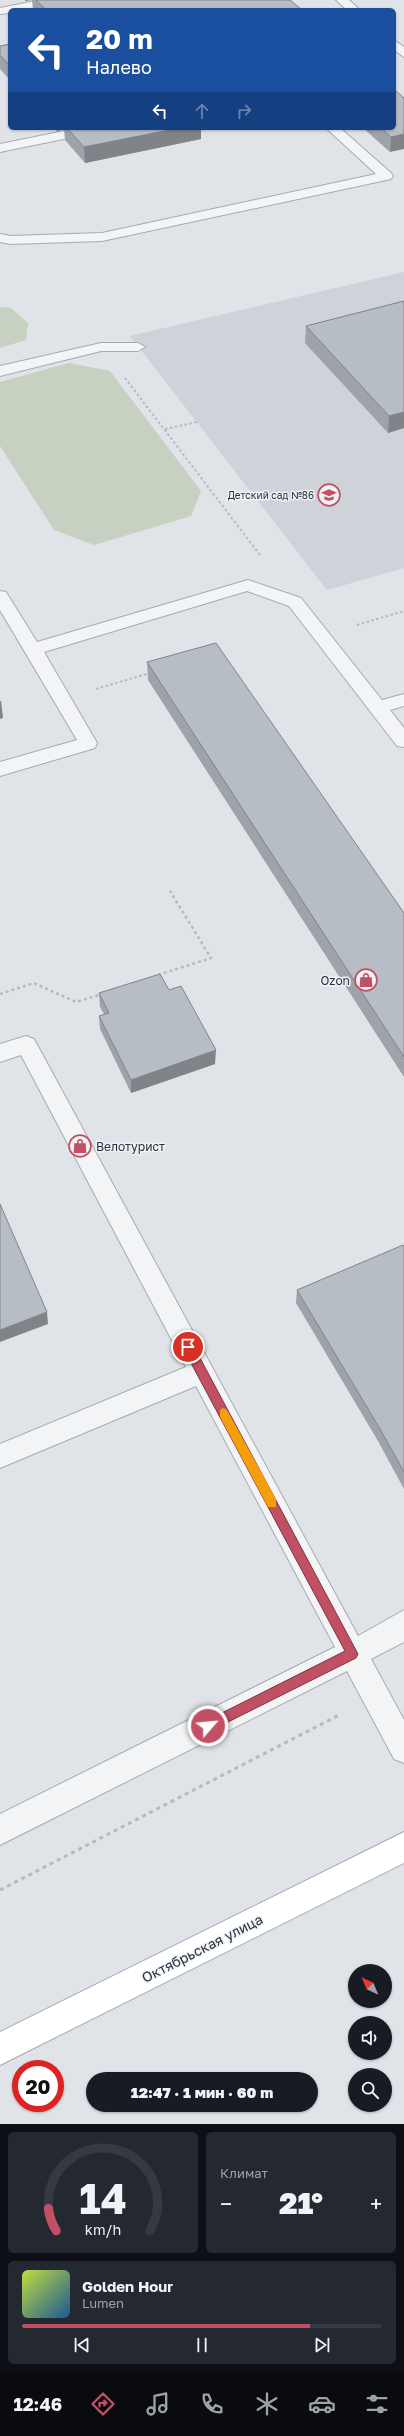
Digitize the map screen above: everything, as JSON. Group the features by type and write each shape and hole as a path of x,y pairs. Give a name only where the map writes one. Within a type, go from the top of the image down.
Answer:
{"main road":[{"name":"Октябрьская улица","path":"0,2049 404,1847"}],"street":[{"path":"16,8 58,0"},
{"path":"342,0 352,8"},
{"path":"396,46 404,53"},
{"path":"0,148 88,130"},
{"path":"0,238 11,240 102,237 386,176 334,130"},
{"path":"0,371 101,347 138,346"},
{"path":"33,649 248,585 295,602 379,707 404,741"},
{"path":"0,596 88,743 0,769"},
{"path":"379,707 404,700"},
{"path":"0,1053 26,1045 404,1749"},
{"path":"0,1456 201,1372"},
{"path":"0,1830 352,1654 401,1629 404,1624"}],"path":[{"path":"101,347 165,429 295,602"},
{"path":"165,429 197,422"},
{"path":"321,635 404,611"},
{"path":"62,699 152,672"},
{"path":"151,978 211,958 170,891"},
{"path":"0,994 34,983 76,1002 106,992"},
{"path":"0,1890 376,1696"}],"shaded area":[{"name":"Детский сад №86","path":"404,272 404,568 327,590 130,336"}],"green space":[{"path":"0,307 11,308 28,323 26,340 0,348"},
{"path":"69,363 110,371 201,491 191,516 94,545 54,530 0,446 0,382"}],"building":[{"path":"36,0 290,0 300,8 44,8"},
{"path":"8,44 8,64 0,55 0,46"},
{"path":"396,91 404,98 404,134 391,137 383,130 396,130"},
{"path":"69,130 169,130 84,147"},
{"path":"404,301 404,412 389,416 306,326"},
{"path":"216,643 404,913 404,1057 147,662"},
{"path":"160,974 169,990 181,986 216,1050 131,1080 99,1016 109,1013 99,993"},
{"path":"0,1204 47,1312 0,1330"},
{"path":"403,1245 404,1247 404,1472 297,1290"}],"slow traffic":[{"path":"223,1413 272,1503"}],"place":[{"name":"Детский сад №86","path":"329,495"},
{"name":"Ozon","path":"366,980"},
{"name":"Велотурист","path":"80,1146"}],"route":[{"path":"188,1347 352,1654 208,1726"}]}
